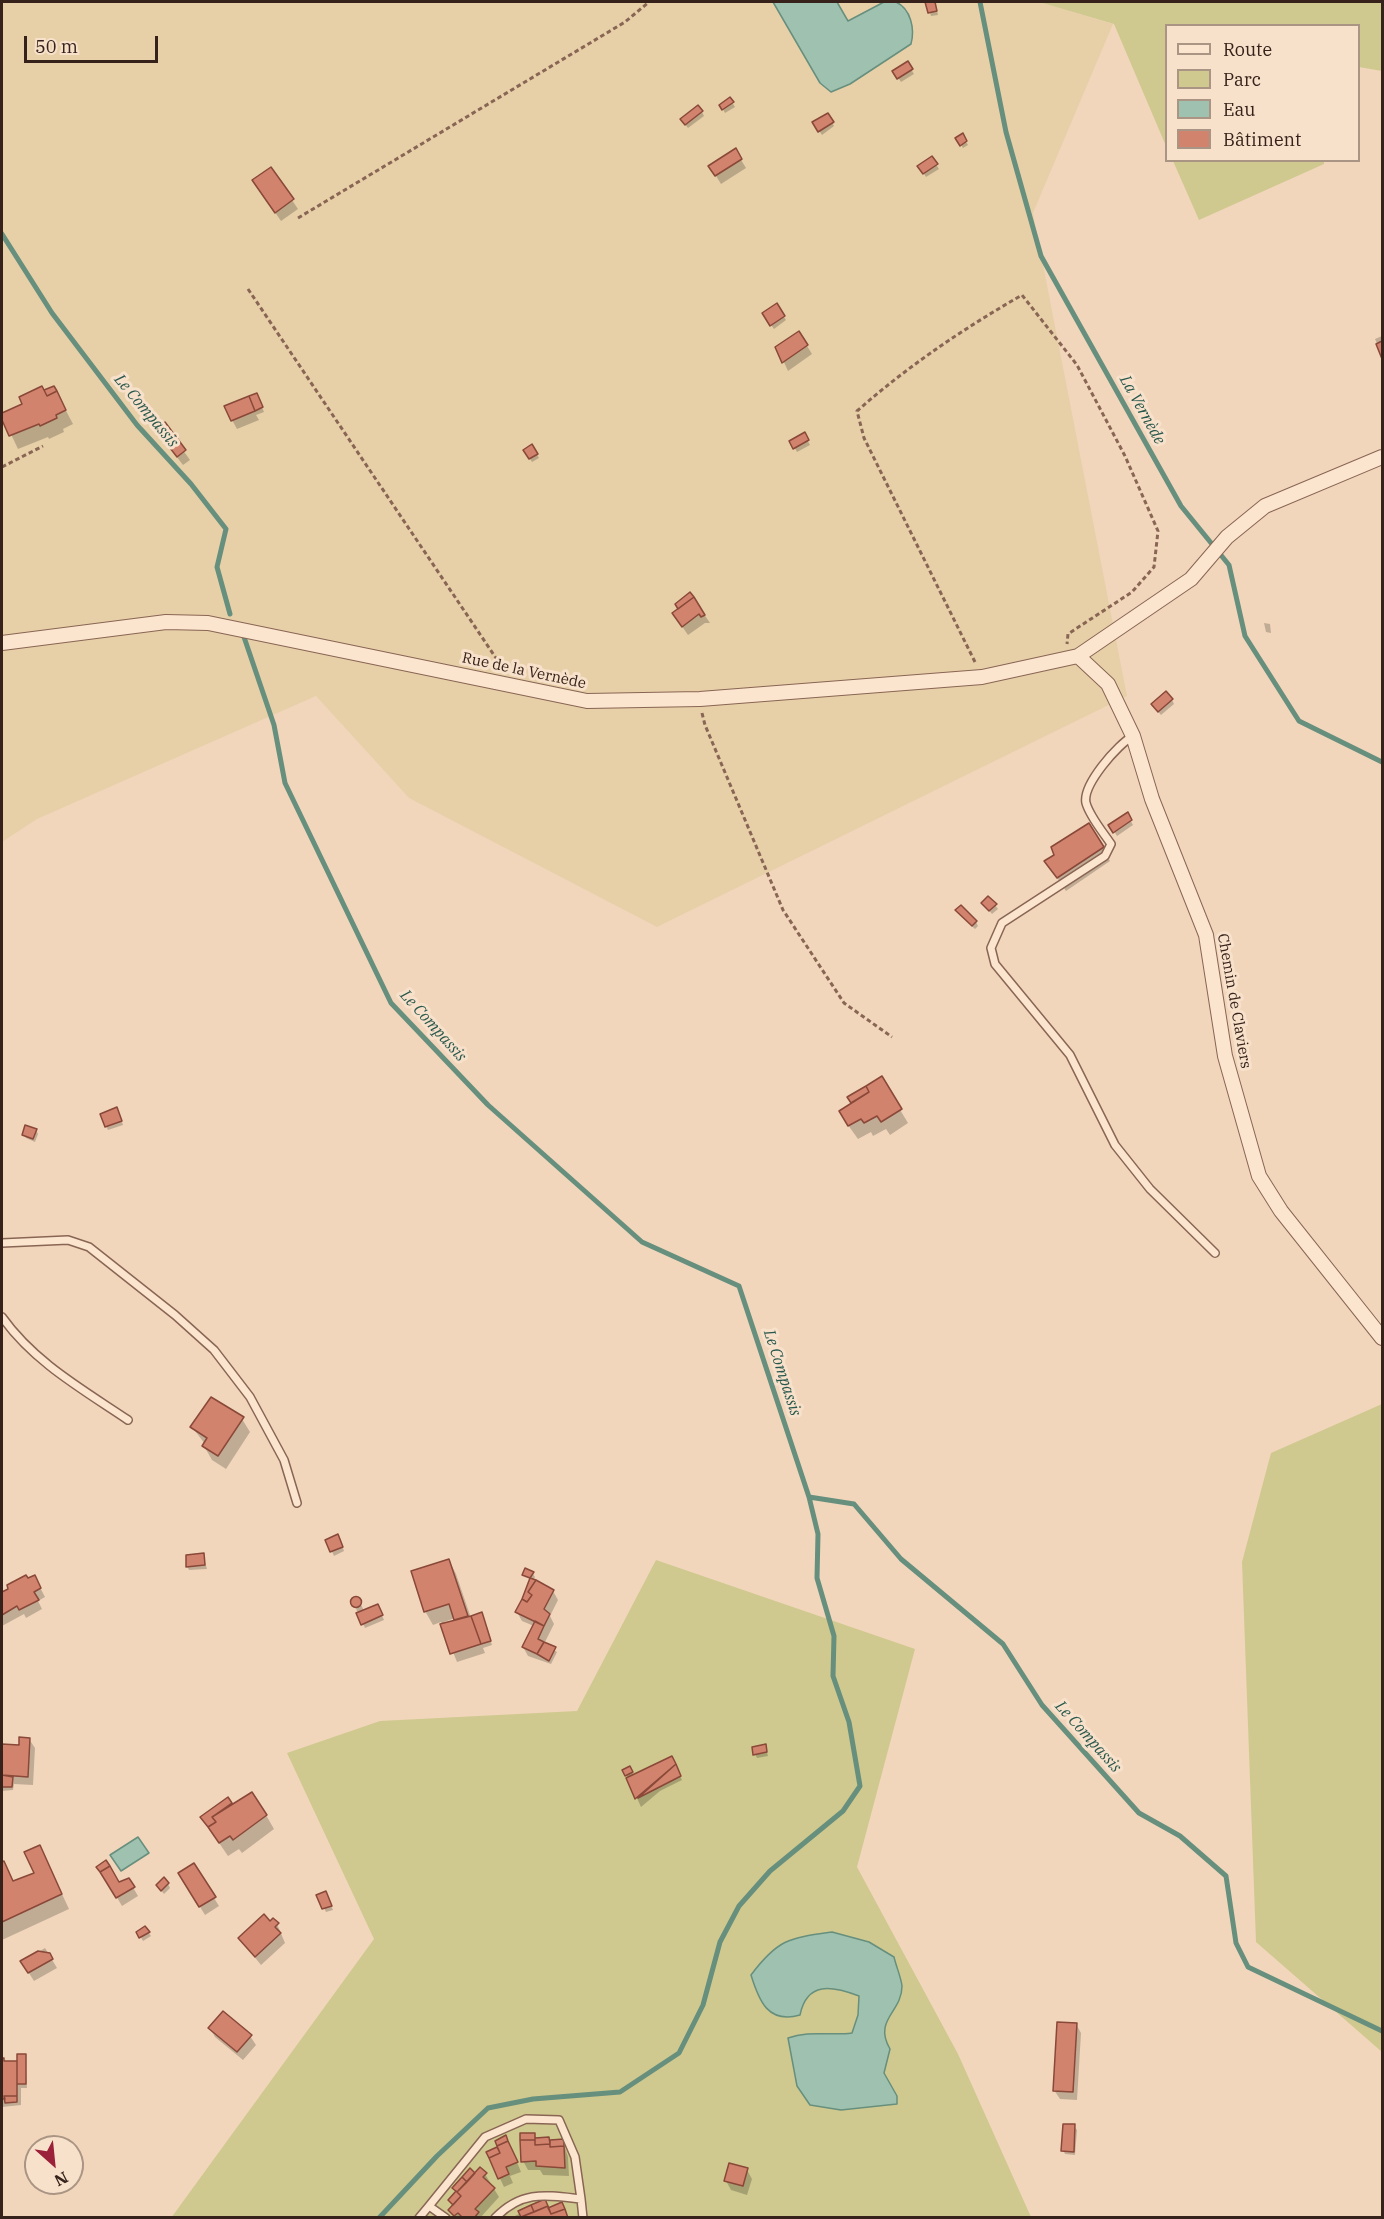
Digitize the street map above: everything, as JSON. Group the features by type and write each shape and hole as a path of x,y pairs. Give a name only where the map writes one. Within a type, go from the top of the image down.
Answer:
{"street":[{"path":"1078,656 1191,579 1227,537 1265,506 1383,457"},
{"name":"Rue de la Vernède","path":"2,644 166,622 208,623 587,701 700,699 982,677 1078,656"},
{"name":"Chemin de Claviers","path":"1078,656 1108,684 1133,736 1152,799 1206,935 1225,1056 1259,1176 1281,1211 1383,1338"}],"lane":[{"path":"1133,736 1121,743 1086,790 1086,803 1111,844 1105,856 1002,923 991,948 995,964 1070,1055 1115,1145 1150,1189 1215,1253"},
{"path":"2,1243 68,1240 89,1246 206,1343 250,1397 284,1460 297,1503"},
{"path":"2,1317 21,1343 43,1362 128,1420"},
{"path":"419,2217 485,2137 526,2119 559,2120 575,2157 583,2217"},
{"path":"495,2217 506,2206 539,2194 581,2199"},
{"path":"429,2206 446,2217"}],"path":[{"path":"298,218 625,22 649,2"},
{"path":"248,289 502,666 504,684"},
{"path":"982,677 864,438 857,411 910,367 975,322 1022,295 1077,365 1125,456 1158,531 1154,567 1132,592 1068,634 1066,644 1078,656"},
{"path":"2,467 43,446"},
{"path":"700,699 705,725 783,910 844,1003 892,1037"}],"shaded area":[{"path":"2,2 1039,2 1113,24 1033,213 1127,696 657,927 409,798 316,696 37,819 2,842"}],"green space":[{"path":"1039,2 1382,2 1382,71 1360,67 1360,24 1165,24 1165,144 1114,24"},
{"path":"1173,162 1324,162 1324,164 1199,220"},
{"path":"1382,1404 1382,2052 1256,1942 1242,1562 1271,1453"},
{"path":"656,1560 915,1649 857,1867 958,2054 1031,2217 171,2218 374,1939 287,1753 380,1721 577,1711"}],"water":[{"path":"773,2 837,2 848,21 884,2 896,2 905,9 911,20 911,44 850,84 831,92 820,83"},
{"path":"138,1837 149,1853 121,1871 110,1855"},
{"path":"832,1932 869,1942 894,1957 902,1986 898,2003 886,2023 886,2039 890,2049 884,2073 897,2096 897,2104 841,2110 810,2105 797,2086 788,2038 804,2034 852,2033 858,2015 859,1996 839,1990 815,1991 803,2004 800,2015 789,2017 780,2016 766,2008 754,1985 751,1975 777,1947 805,1936"}],"building":[{"path":"925,2 935,2 937,11 928,13"},
{"path":"908,61 913,69 897,79 892,71"},
{"path":"730,97 734,102 722,110 719,105"},
{"path":"698,105 703,111 685,125 680,119"},
{"path":"828,113 834,122 818,132 812,122"},
{"path":"963,133 967,141 960,146 955,138"},
{"path":"736,148 742,159 715,176 708,166"},
{"path":"932,156 938,164 923,174 917,166"},
{"path":"271,167 294,199 275,213 252,180"},
{"path":"777,303 785,316 770,326 762,313"},
{"path":"799,331 808,345 782,363 775,347"},
{"path":"1382,341 1382,359 1376,344"},
{"path":"42,386 47,396 57,391 66,410 56,415 57,418 40,426 39,424 9,436 2,420 2,413 22,404 19,397"},
{"path":"54,386 57,391 47,396 44,390"},
{"path":"257,393 263,407 255,411 249,396"},
{"path":"249,396 255,411 231,421 224,406"},
{"path":"165,422 186,450 177,457 156,430"},
{"path":"805,432 809,440 793,449 789,441"},
{"path":"532,444 538,454 529,459 523,450"},
{"path":"690,592 694,597 678,609 675,604"},
{"path":"694,597 705,615 701,617 699,614 682,627 672,613"},
{"path":"1166,691 1173,699 1158,712 1151,704"},
{"path":"1128,812 1132,820 1113,833 1108,825"},
{"path":"1089,823 1104,847 1057,878 1044,861 1054,855 1051,847"},
{"path":"988,896 997,904 989,911 981,903"},
{"path":"961,905 977,921 972,926 955,910"},
{"path":"882,1076 902,1109 881,1122 877,1116 864,1123 861,1119 848,1126 839,1111 869,1092 866,1086"},
{"path":"866,1086 869,1092 851,1103 847,1097"},
{"path":"117,1107 122,1121 105,1127 100,1114"},
{"path":"25,1125 37,1129 33,1139 22,1135"},
{"path":"211,1397 244,1417 218,1456 202,1446 207,1438 190,1427"},
{"path":"338,1534 343,1547 330,1552 325,1540"},
{"path":"204,1553 205,1565 186,1567 186,1555"},
{"path":"449,1559 468,1616 454,1620 449,1604 424,1612 411,1571"},
{"path":"525,1568 534,1572 530,1578 522,1575"},
{"path":"26,1575 28,1578 35,1575 41,1588 34,1592 39,1600 19,1610 17,1606 2,1615 2,1592 8,1589 7,1585"},
{"path":"530,1578 536,1580 528,1592 532,1595 527,1602 522,1599"},
{"path":"536,1580 554,1590 544,1609 550,1614 544,1626 515,1612 522,1599 527,1602 532,1595 528,1592"},
{"path":"356,1597 360,1598 360,1606 356,1607 352,1606 351,1602 352,1598"},
{"path":"378,1604 383,1615 361,1625 356,1613"},
{"path":"482,1612 491,1641 481,1644 471,1616"},
{"path":"471,1616 481,1644 450,1654 440,1624"},
{"path":"535,1621 544,1626 538,1639 544,1642 537,1654 522,1647"},
{"path":"544,1642 556,1647 549,1661 537,1654"},
{"path":"19,1737 30,1738 28,1777 2,1775 2,1744 19,1745"},
{"path":"766,1744 767,1752 753,1755 752,1747"},
{"path":"672,1756 676,1764 635,1799 626,1778"},
{"path":"676,1764 681,1776 638,1798"},
{"path":"630,1766 633,1772 625,1776 622,1770"},
{"path":"2,1775 13,1777 12,1787 2,1787"},
{"path":"252,1792 267,1815 233,1840 230,1836 219,1843 208,1827 216,1822 212,1817"},
{"path":"228,1797 232,1803 212,1817 216,1822 208,1827 200,1817"},
{"path":"40,1845 62,1894 2,1922 2,1862 4,1861 13,1881 34,1873 24,1852"},
{"path":"106,1860 110,1866 100,1872 96,1867"},
{"path":"194,1863 216,1897 199,1907 178,1873"},
{"path":"110,1866 119,1882 129,1878 135,1887 116,1898 100,1872"},
{"path":"164,1877 169,1883 161,1891 156,1885"},
{"path":"326,1891 332,1906 322,1909 316,1895"},
{"path":"264,1914 270,1921 273,1918 279,1923 275,1927 281,1933 255,1957 238,1938"},
{"path":"145,1926 150,1932 139,1938 136,1932"},
{"path":"38,1951 50,1953 53,1959 28,1973 20,1961"},
{"path":"223,2011 252,2035 237,2052 208,2028"},
{"path":"1057,2022 1077,2023 1073,2092 1053,2091"},
{"path":"17,2054 26,2054 26,2084 17,2084"},
{"path":"2,2058 4,2061 17,2061 17,2096 4,2096 5,2099 2,2099"},
{"path":"4,2096 17,2096 17,2102 5,2103"},
{"path":"1063,2124 1075,2124 1074,2152 1061,2151"},
{"path":"520,2133 535,2133 535,2140 520,2140"},
{"path":"506,2135 508,2141 497,2146 495,2141"},
{"path":"549,2137 550,2144 535,2145 535,2138"},
{"path":"564,2139 564,2146 550,2147 550,2140"},
{"path":"520,2140 535,2140 535,2145 564,2146 565,2168 536,2166 536,2161 521,2162"},
{"path":"508,2141 518,2162 506,2167 509,2174 498,2179 489,2158 500,2153 497,2146"},
{"path":"497,2147 500,2153 489,2158 486,2152"},
{"path":"729,2163 748,2168 743,2186 724,2181"},
{"path":"480,2167 487,2173 483,2177 495,2188 475,2209 479,2212 474,2218 463,2218 458,2213 454,2216 448,2210 461,2196 457,2192"},
{"path":"470,2168 475,2173 467,2182 462,2177"},
{"path":"462,2177 467,2182 457,2192 452,2188"},
{"path":"456,2191 461,2196 453,2205 448,2200"},
{"path":"545,2199 548,2206 534,2212 531,2205"},
{"path":"562,2202 565,2209 551,2214 548,2208"},
{"path":"531,2205 534,2212 521,2217 518,2211"},
{"path":"548,2206 551,2214 565,2209 568,2218 521,2217"}],"waterway":[{"name":"La Vernède","path":"980,2 1006,132 1041,256 1181,506 1229,565 1245,636 1299,721 1382,762"},
{"name":"Le Compassis","path":"2,234 52,313 137,425 191,484 226,529 217,567 230,614"},
{"name":"Le Compassis","path":"244,637 274,725 285,783 391,1003 488,1105 642,1242 739,1286 809,1497 818,1534 817,1578 834,1636 833,1676 849,1722 860,1786 843,1811 770,1871 739,1906 720,1942 703,2005 679,2053 620,2092 533,2099 488,2108 437,2156 379,2218"},
{"name":"Le Compassis","path":"809,1497 854,1504 901,1559 1003,1644 1042,1705 1139,1813 1180,1836 1226,1876 1236,1943 1248,1967 1382,2031"}]}
